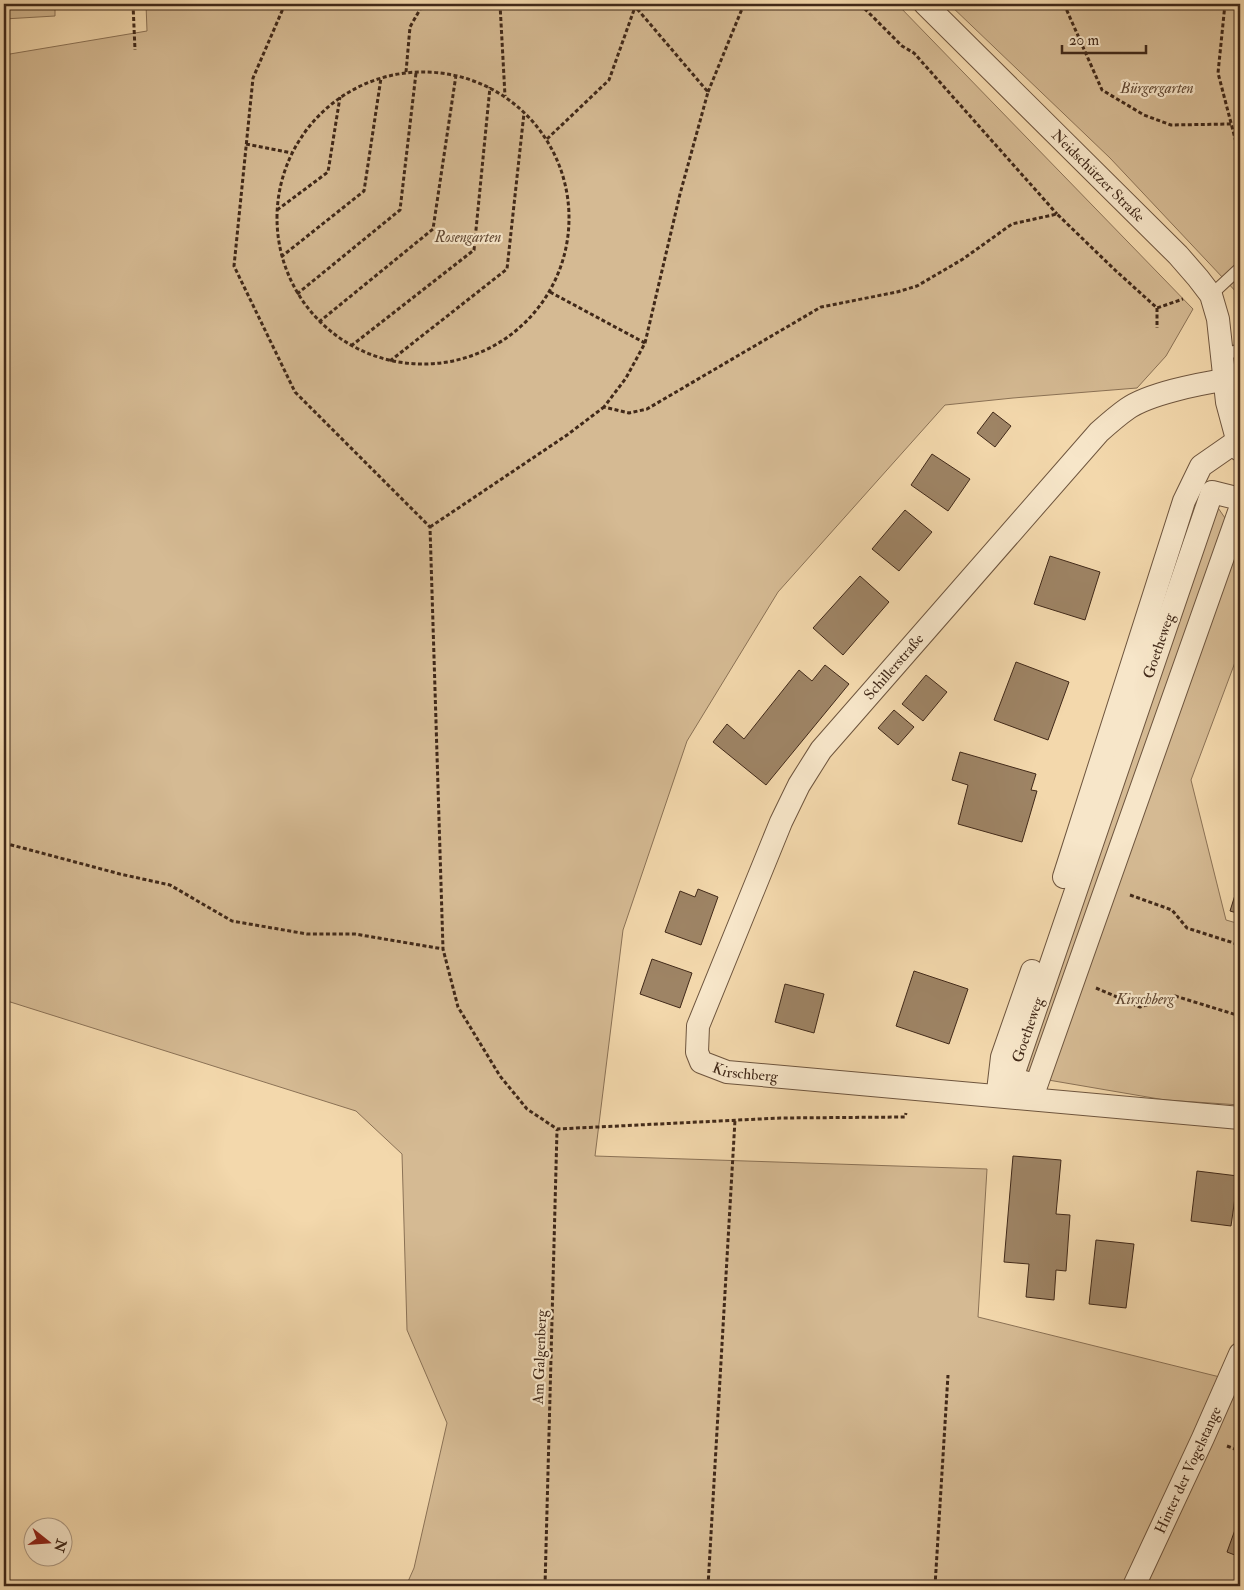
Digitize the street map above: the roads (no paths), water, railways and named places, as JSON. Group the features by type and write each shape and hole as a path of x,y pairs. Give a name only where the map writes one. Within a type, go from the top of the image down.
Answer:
{"street":[{"name":"Neidschützer Straße","path":"925,4 1178,255 1211,295 1218,319 1234,354 1224,380 1227,402 1239,446"},
{"name":"Schillerstraße","path":"700,1062 697,1052 698,1026 781,822 798,785 821,750 1100,432 1128,408 1156,396 1199,384 1224,380"},
{"name":"Goetheweg","path":"997,1096 1002,1057 1055,907 1184,501 1202,466 1239,446"},
{"name":"Goetheweg","path":"1240,499 1212,492 1012,1078 1023,1083 1036,1086 1240,510"},
{"name":"Kirschberg","path":"700,1062 727,1072 1240,1118"},
{"name":"Hinter der Vogelstange","path":"1134,1586 1240,1354"}],"lane":[{"path":"1211,295 1240,268"}],"park label":[{"name":"Bürgergarten","path":"1157,88"},
{"name":"Rosengarten","path":"468,237"}]}
